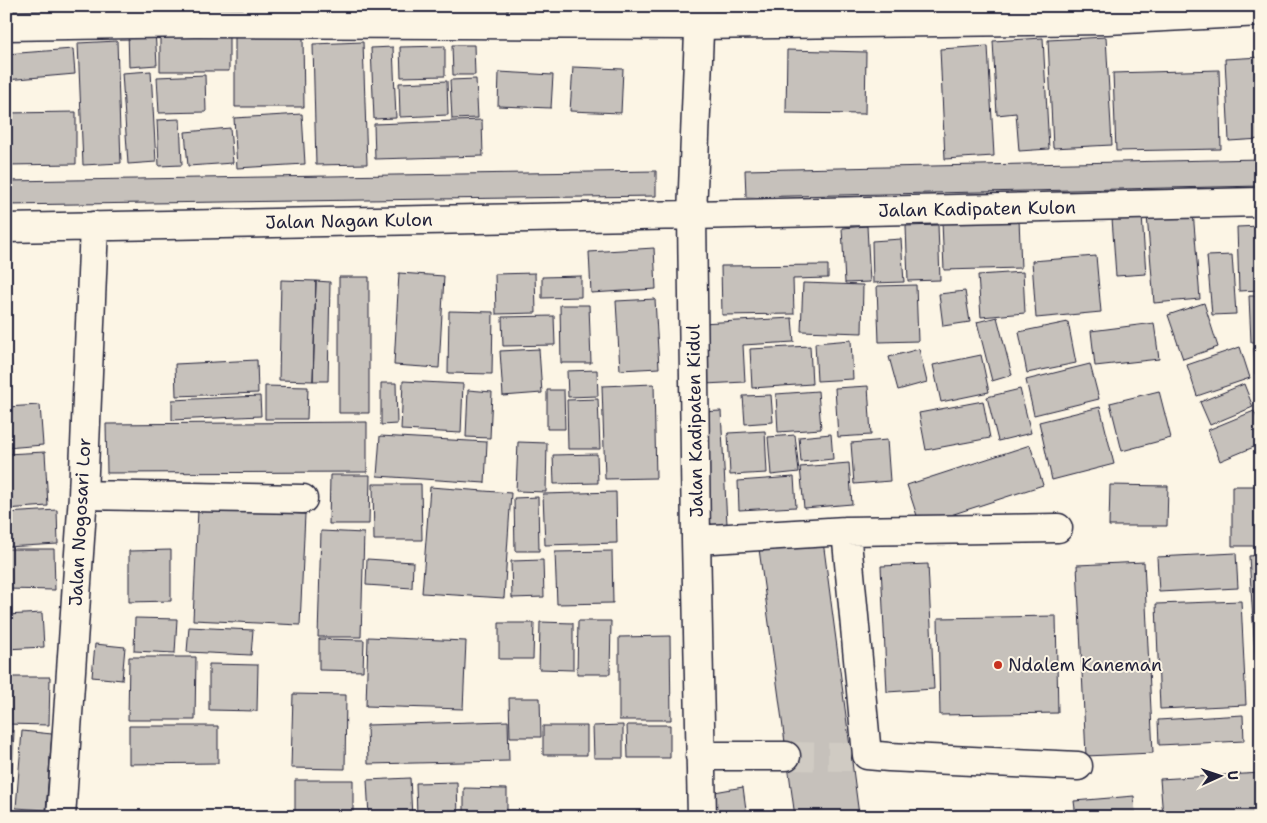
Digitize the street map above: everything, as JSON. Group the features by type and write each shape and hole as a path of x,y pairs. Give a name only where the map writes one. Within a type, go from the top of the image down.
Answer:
{"street":[{"path":"6,26 136,15 196,23 699,16 1038,14 1107,20 1261,12"},
{"name":"Jalan Kadipaten Kidul","path":"699,16 692,215 702,817"},
{"name":"Jalan Kadipaten Kulon","path":"692,215 1261,202"},
{"name":"Jalan Nagan Kulon","path":"6,228 692,215"},
{"name":"Jalan Nogosari Lor","path":"61,817 83,495 94,226"},
{"path":"83,495 303,499"},
{"path":"696,540 846,531 1058,528"},
{"path":"846,531 859,756 1078,766"},
{"path":"700,756 786,756"}],"building":[{"path":"155,29 157,65 129,67 128,30"},
{"path":"160,33 229,34 229,71 160,71"},
{"path":"235,37 303,37 304,107 235,107"},
{"path":"1106,37 1112,145 1053,148 1048,40"},
{"path":"1043,38 1049,149 1019,151 1016,113 997,115 993,41"},
{"path":"117,41 121,163 83,165 78,43"},
{"path":"363,42 367,164 316,165 313,44"},
{"path":"452,45 474,45 475,75 453,75"},
{"path":"445,46 445,76 401,77 400,47"},
{"path":"988,46 994,156 945,159 940,49"},
{"path":"393,47 396,118 374,119 371,48"},
{"path":"73,49 75,74 6,80 6,54"},
{"path":"787,50 866,52 865,114 786,113"},
{"path":"1261,57 1261,139 1229,141 1225,59"},
{"path":"573,67 623,69 621,113 570,111"},
{"path":"1219,70 1221,149 1116,151 1113,73"},
{"path":"151,71 156,162 128,164 122,73"},
{"path":"499,72 553,75 551,108 498,106"},
{"path":"205,75 206,112 159,113 157,77"},
{"path":"476,79 478,118 452,119 450,80"},
{"path":"447,81 448,115 400,117 399,83"},
{"path":"76,112 76,164 6,165 6,113"},
{"path":"302,114 305,164 237,168 234,118"},
{"path":"180,119 182,165 159,166 157,120"},
{"path":"482,120 483,156 375,159 374,124"},
{"path":"230,128 233,163 188,166 185,132"},
{"path":"1261,159 1261,186 746,197 745,170"},
{"path":"656,171 656,196 6,205 6,181"},
{"path":"1193,211 1200,299 1154,303 1147,215"},
{"path":"1142,216 1146,274 1116,276 1112,218"},
{"path":"1019,219 1021,268 944,270 942,221"},
{"path":"938,225 940,280 908,281 906,226"},
{"path":"867,226 870,282 845,283 842,228"},
{"path":"1261,226 1261,290 1239,291 1237,227"},
{"path":"901,239 904,282 873,283 872,241"},
{"path":"654,248 656,289 591,293 589,252"},
{"path":"1232,255 1236,314 1212,315 1207,256"},
{"path":"1096,256 1101,312 1036,318 1032,261"},
{"path":"828,265 828,278 793,279 794,314 722,315 721,266"},
{"path":"1023,272 1025,313 981,317 978,275"},
{"path":"399,273 444,276 439,368 394,365"},
{"path":"535,273 536,313 496,314 495,274"},
{"path":"581,276 581,297 542,298 542,277"},
{"path":"339,277 369,277 369,413 339,413"},
{"path":"281,280 316,281 313,381 279,380"},
{"path":"316,281 330,282 328,381 313,381"},
{"path":"803,283 863,285 862,333 801,331"},
{"path":"916,285 918,341 879,342 877,286"},
{"path":"965,291 970,322 943,326 939,294"},
{"path":"1249,296 1261,296 1261,342 1251,342"},
{"path":"655,299 659,368 620,370 616,301"},
{"path":"1204,303 1218,347 1183,359 1168,315"},
{"path":"560,305 589,305 591,363 561,363"},
{"path":"449,311 493,312 492,374 448,373"},
{"path":"554,316 555,345 503,346 502,317"},
{"path":"997,317 1012,375 992,381 977,322"},
{"path":"792,318 794,342 743,345 745,382 705,384 702,323"},
{"path":"1068,322 1076,363 1027,373 1019,332"},
{"path":"1154,323 1159,359 1095,366 1091,331"},
{"path":"851,340 853,379 817,381 815,343"},
{"path":"810,346 812,384 752,388 750,349"},
{"path":"1240,347 1250,378 1197,396 1187,365"},
{"path":"1254,348 1261,348 1261,374 1255,374"},
{"path":"539,349 542,393 503,396 500,351"},
{"path":"919,349 927,382 898,390 889,357"},
{"path":"981,355 989,392 941,402 933,365"},
{"path":"257,360 258,393 176,396 175,364"},
{"path":"1090,364 1099,399 1034,415 1026,380"},
{"path":"597,370 598,396 568,397 567,371"},
{"path":"403,381 463,384 461,433 401,430"},
{"path":"381,383 396,383 397,424 381,425"},
{"path":"654,384 656,478 605,479 602,386"},
{"path":"1244,384 1253,407 1210,425 1200,402"},
{"path":"265,386 308,387 307,419 265,419"},
{"path":"868,386 871,435 838,437 835,388"},
{"path":"1020,389 1031,433 998,441 987,397"},
{"path":"468,390 492,392 490,438 466,437"},
{"path":"547,390 564,390 565,429 547,429"},
{"path":"818,391 821,429 778,432 776,394"},
{"path":"1159,391 1171,438 1122,451 1110,403"},
{"path":"771,395 773,422 745,424 743,396"},
{"path":"260,396 261,416 172,420 172,400"},
{"path":"598,399 600,449 568,449 567,400"},
{"path":"983,401 990,438 926,450 919,413"},
{"path":"40,405 43,445 6,448 6,407"},
{"path":"1100,407 1114,464 1052,480 1039,422"},
{"path":"721,411 727,524 704,526 699,412"},
{"path":"1254,411 1261,427 1261,444 1220,461 1208,430"},
{"path":"367,422 367,472 107,473 106,424"},
{"path":"765,431 767,473 730,475 728,433"},
{"path":"831,434 833,459 801,462 799,437"},
{"path":"795,435 799,472 771,475 768,437"},
{"path":"380,436 487,442 485,483 377,476"},
{"path":"887,440 890,481 854,484 851,443"},
{"path":"518,442 547,443 546,492 516,491"},
{"path":"1030,445 1043,485 920,525 907,485"},
{"path":"45,452 48,506 6,509 6,454"},
{"path":"597,454 598,483 554,484 553,455"},
{"path":"849,463 852,504 804,508 800,467"},
{"path":"330,475 370,475 369,524 329,524"},
{"path":"794,477 796,507 739,510 738,481"},
{"path":"373,484 421,484 422,540 374,540"},
{"path":"1110,485 1168,486 1167,526 1109,526"},
{"path":"1232,486 1261,486 1261,546 1232,546"},
{"path":"430,487 511,493 504,598 422,593"},
{"path":"616,492 617,543 545,545 543,494"},
{"path":"538,497 539,551 515,551 514,498"},
{"path":"198,509 305,514 300,625 193,620"},
{"path":"57,510 58,544 6,547 6,513"},
{"path":"321,531 364,533 361,637 318,637"},
{"path":"823,541 859,815 845,817 795,817 759,549"},
{"path":"6,549 54,549 55,590 6,589"},
{"path":"171,550 171,601 129,602 129,551"},
{"path":"612,551 613,603 557,604 555,552"},
{"path":"1236,553 1238,588 1159,592 1157,557"},
{"path":"1261,555 1261,735 1260,735 1249,556"},
{"path":"367,559 413,562 412,588 366,585"},
{"path":"543,560 544,597 512,598 511,561"},
{"path":"1144,562 1153,753 1086,756 1077,565"},
{"path":"928,564 934,689 887,692 881,566"},
{"path":"1241,601 1246,705 1160,709 1156,604"},
{"path":"42,613 44,647 6,649 6,615"},
{"name":"Ndalem Kaneman","path":"1056,616 1058,713 940,715 938,618"},
{"path":"135,618 177,619 175,653 134,651"},
{"path":"578,621 611,621 610,674 577,674"},
{"path":"540,622 573,623 573,670 539,669"},
{"path":"499,623 534,623 533,659 499,659"},
{"path":"189,627 253,630 251,655 187,652"},
{"path":"670,636 671,720 619,720 619,637"},
{"path":"368,637 466,641 463,709 366,706"},
{"path":"319,639 364,640 363,671 319,670"},
{"path":"95,644 125,647 122,680 92,677"},
{"path":"129,657 196,657 195,720 128,720"},
{"path":"209,664 258,665 257,711 209,710"},
{"path":"6,677 50,677 49,725 6,724"},
{"path":"293,694 346,695 345,769 291,768"},
{"path":"509,698 540,698 541,737 510,737"},
{"path":"1243,715 1244,741 1159,745 1158,720"},
{"path":"508,721 509,761 368,764 367,725"},
{"path":"623,725 623,758 594,758 593,726"},
{"path":"627,725 670,725 670,758 628,758"},
{"path":"129,726 218,726 218,763 129,764"},
{"path":"543,726 587,726 587,755 543,755"},
{"path":"6,731 14,731 11,794 6,794"},
{"path":"22,731 52,734 46,810 16,808"},
{"path":"1261,773 1261,817 1163,817 1160,779"},
{"path":"410,778 412,817 369,817 367,780"},
{"path":"295,780 353,780 353,817 295,817"},
{"path":"457,782 458,817 417,817 416,783"},
{"path":"743,787 747,817 712,817 709,793"},
{"path":"464,788 507,789 507,817 464,817"},
{"path":"1134,796 1135,817 1076,817 1074,801"},
{"path":"6,798 8,798 7,817 6,817"},
{"path":"282,811 283,817 238,817 238,813"},
{"path":"979,812 1061,813 1061,817 979,817"}],"tunnel":[{"path":"786,756 851,757"}],"place":[{"name":"Ndalem Kaneman","path":"998,665"}]}
